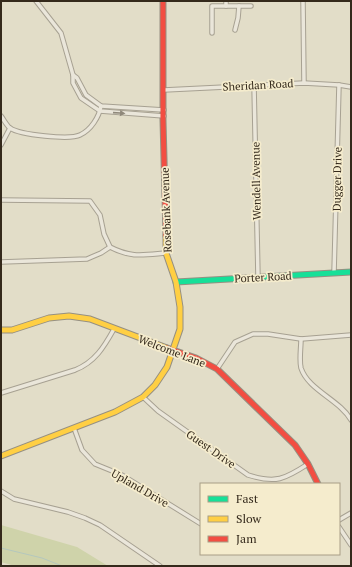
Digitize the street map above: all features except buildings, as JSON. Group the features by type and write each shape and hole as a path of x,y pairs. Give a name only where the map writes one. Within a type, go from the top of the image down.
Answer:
{"street":[{"path":"36,1 60,33 73,75 73,83 82,98 100,111 164,116"},
{"name":"Rosebank Avenue","path":"1,456 115,412 143,397 162,376 174,350 180,329 180,307 176,282 166,253 163,120 163,1"},
{"path":"226,1 226,6"},
{"path":"303,1 304,83"},
{"path":"212,33 212,6 251,6"},
{"path":"235,30 239,6"},
{"path":"73,75 77,78 86,95 101,106 164,110"},
{"name":"Sheridan Road","path":"164,90 304,83 351,87"},
{"name":"Wendell Avenue","path":"254,85 258,277"},
{"name":"Dugger Drive","path":"334,273 339,85"},
{"path":"1,116 10,128 28,134 68,138 80,136 91,127 100,111 101,106"},
{"path":"1,145 10,128"},
{"path":"1,200 90,201 100,215 104,234 110,247 121,253 135,256 166,253"},
{"path":"1,262 87,259 110,247"},
{"name":"Porter Road","path":"176,282 351,272"},
{"name":"Welcome Lane","path":"1,330 12,330 49,318 69,316 90,319 196,358 217,369 295,445 308,464 318,483"},
{"path":"1,393 81,368 100,352 114,329"},
{"path":"217,369 235,342 253,334 268,334 301,339 351,335"},
{"path":"301,339 301,368 309,381 347,413 351,420"},
{"name":"Guest Drive","path":"143,397 158,411 248,475 262,479 279,479 290,475 308,464"},
{"path":"347,413 351,409"},
{"name":"Upland Drive","path":"74,428 82,450 95,464 122,475 200,523"},
{"path":"1,491 14,499 68,512 100,525 160,566"},
{"path":"340,519 351,513"},
{"path":"340,528 351,545"}],"green space":[{"path":"1,525 77,547 108,566 15,566 1,562"}],"waterway":[{"path":"1,548 42,558 62,566"}],"traffic: fast":[{"path":"176,282 351,272"}],"traffic: slow":[{"path":"1,456 115,412 143,397 155,385 167,367 180,329 180,307 176,282 166,253 166,236"},
{"path":"1,330 12,330 49,318 69,316 90,319 167,348"}],"traffic: jam":[{"path":"163,1 163,120 166,236"},
{"path":"167,348 196,358 217,369 295,445 308,464 318,483"}]}
